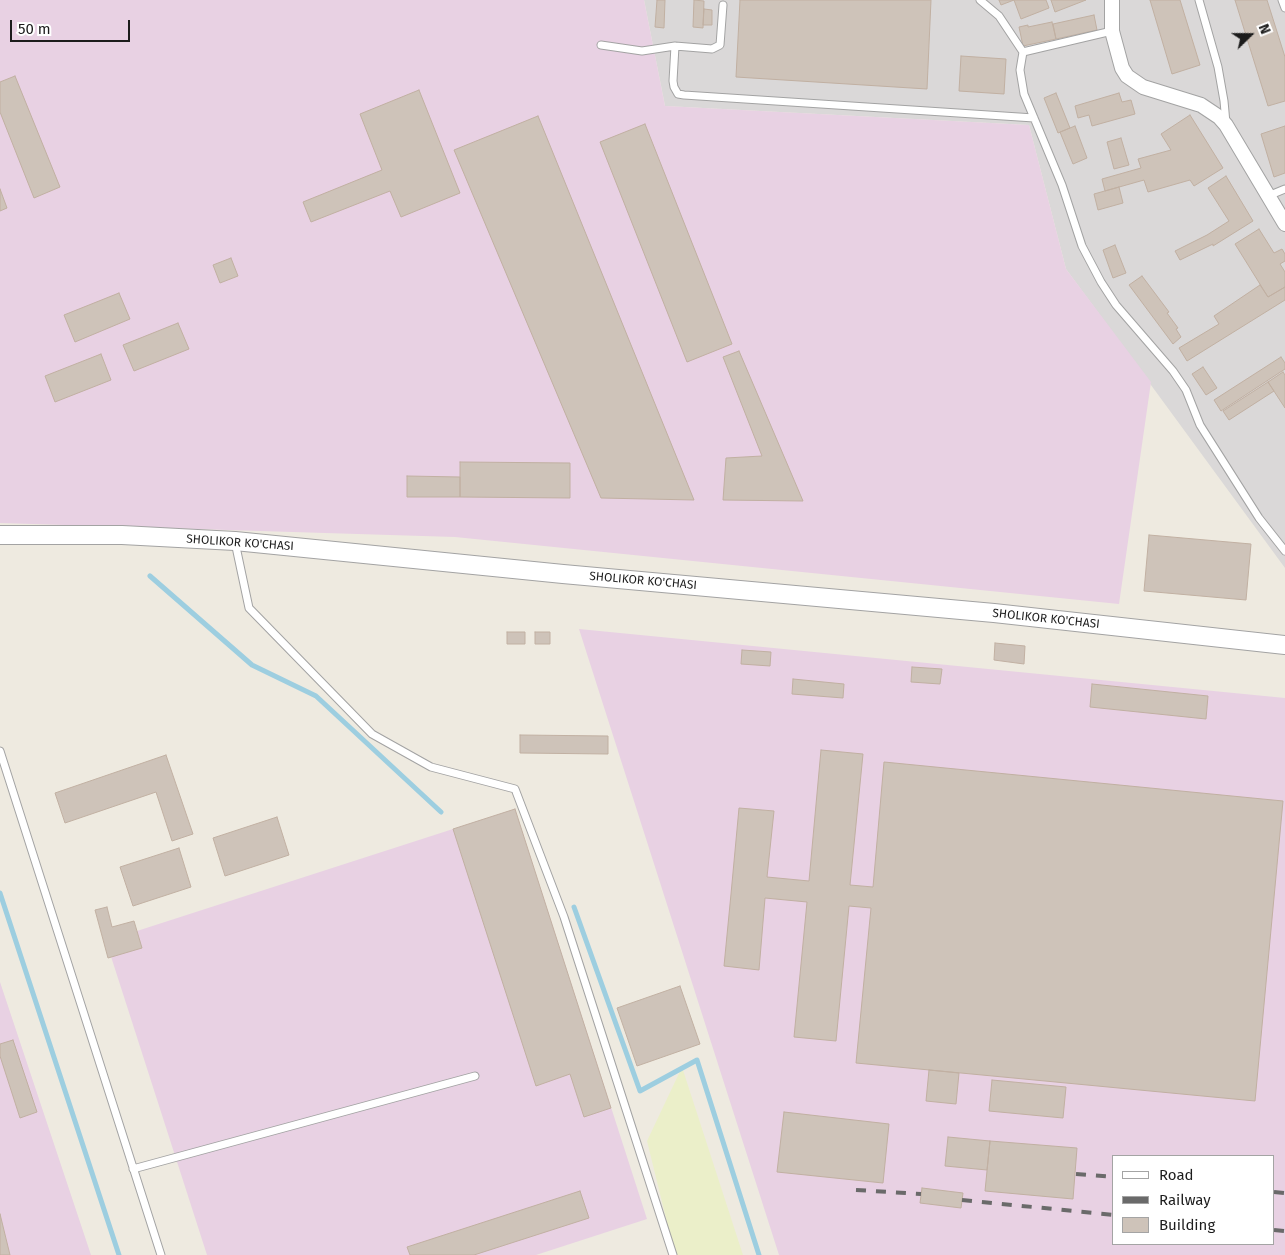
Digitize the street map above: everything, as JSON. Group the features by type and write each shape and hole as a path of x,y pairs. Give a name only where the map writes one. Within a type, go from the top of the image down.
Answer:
{"street":[{"path":"1112,0 1112,31 1122,68 1127,76 1143,87 1200,105 1219,117 1226,125 1285,224"},
{"name":"SHOLIKOR KO'CHASI","path":"0,535 122,535 235,541 994,613 1285,645"}],"lane":[{"path":"980,0 999,16 1023,52 1020,70 1024,94 1062,185 1082,246 1101,282 1116,305 1173,371 1186,390 1200,425 1259,518 1285,551"},
{"path":"1198,0 1218,67 1226,125"},
{"path":"1282,0 1285,8"},
{"path":"601,45 642,51 675,46 712,49 720,45 723,5"},
{"path":"1023,52 1112,31"},
{"path":"675,46 674,87 678,94 1034,118"},
{"path":"1267,196 1285,189"},
{"path":"235,541 250,608 372,734 431,767 515,789 564,918 673,1255"},
{"path":"0,751 161,1255"},
{"path":"133,1169 475,1076"}],"shaded area":[{"path":"0,0 644,0 665,106 1029,125 1066,269 1151,382 1119,604 455,537 0,523"},
{"path":"644,0 1285,0 1285,568 1066,269 1029,125 665,106"},
{"path":"579,629 1285,698 1285,1255 779,1255"},
{"path":"515,809 647,1219 536,1255 207,1255 106,941"},
{"path":"0,982 91,1255 0,1255"}],"green space":[{"path":"682,1067 743,1255 675,1255 647,1141"}],"building":[{"path":"657,0 665,0 664,28 655,27"},
{"path":"694,0 704,1 703,28 693,27"},
{"path":"740,0 931,0 927,89 736,77"},
{"path":"999,0 1014,0 1001,5"},
{"path":"1014,0 1046,0 1049,8 1021,19"},
{"path":"1051,0 1086,0 1055,12"},
{"path":"1150,0 1180,0 1200,65 1172,74"},
{"path":"1235,0 1267,0 1285,57 1285,101 1268,106"},
{"path":"704,9 712,10 712,25 703,25"},
{"path":"1094,15 1097,30 1056,39 1053,24"},
{"path":"1052,22 1056,39 1023,46 1019,27"},
{"path":"961,56 1006,59 1004,94 959,91"},
{"path":"15,76 60,187 34,198 0,112 0,82"},
{"path":"419,90 460,193 401,217 390,191 311,222 303,202 382,170 360,114"},
{"path":"1056,93 1070,128 1058,133 1044,98"},
{"path":"1119,93 1122,102 1131,100 1135,114 1092,126 1089,115 1078,118 1075,106"},
{"path":"1190,115 1223,168 1194,186 1190,180 1148,192 1144,180 1105,191 1102,179 1141,168 1138,159 1171,150 1161,134"},
{"path":"538,116 694,500 601,498 454,150"},
{"path":"645,124 732,344 687,362 600,142"},
{"path":"1075,126 1087,158 1073,164 1060,132"},
{"path":"1285,126 1285,173 1274,177 1261,134"},
{"path":"1121,138 1129,165 1114,169 1107,142"},
{"path":"1226,176 1253,221 1213,246 1213,244 1180,260 1175,251 1207,235 1229,221 1208,188"},
{"path":"1119,187 1123,203 1098,210 1094,194"},
{"path":"0,189 7,208 0,211"},
{"path":"1259,229 1274,253 1282,249 1285,254 1285,261 1280,264 1285,272 1285,287 1268,297 1235,244"},
{"path":"1115,245 1126,273 1113,278 1103,250"},
{"path":"231,258 238,276 220,283 213,265"},
{"path":"1142,276 1169,312 1167,313 1178,328 1176,329 1181,337 1173,344 1129,285"},
{"path":"1260,285 1268,297 1285,287 1285,300 1187,361 1179,348 1219,324 1214,316"},
{"path":"119,293 130,319 75,342 64,315"},
{"path":"178,323 189,349 134,371 123,345"},
{"path":"739,351 803,501 723,500 726,458 762,456 723,357"},
{"path":"101,354 111,380 55,402 45,376"},
{"path":"1281,357 1285,363 1285,369 1221,411 1214,400"},
{"path":"1203,367 1217,388 1206,395 1192,374"},
{"path":"1283,372 1285,375 1285,408 1268,382"},
{"path":"1268,382 1274,391 1229,420 1223,411"},
{"path":"460,462 570,463 570,498 460,497"},
{"path":"407,476 460,477 460,497 407,497"},
{"path":"1149,535 1251,544 1246,600 1144,591"},
{"path":"507,632 525,632 525,644 507,644"},
{"path":"535,632 550,632 550,644 535,644"},
{"path":"995,643 1025,646 1024,664 994,660"},
{"path":"742,650 771,652 770,666 741,664"},
{"path":"912,667 942,669 940,684 911,682"},
{"path":"793,679 844,684 843,698 792,694"},
{"path":"1092,684 1208,696 1206,719 1090,707"},
{"path":"520,735 608,736 608,754 520,753"},
{"path":"821,750 863,754 850,885 873,887 884,762 1283,801 1255,1101 856,1063 871,908 849,906 836,1041 794,1037 807,902 765,898 759,970 724,966 739,808 774,811 767,877 809,881"},
{"path":"166,755 193,834 172,841 156,792 65,823 55,793"},
{"path":"515,809 611,1108 584,1117 570,1074 536,1086 453,829"},
{"path":"277,817 289,855 225,876 213,838"},
{"path":"179,848 191,887 133,906 120,867"},
{"path":"107,907 112,927 134,921 142,948 108,958 95,910"},
{"path":"680,986 700,1044 637,1066 617,1008"},
{"path":"13,1040 37,1112 20,1118 0,1056 0,1044"},
{"path":"929,1070 959,1073 956,1104 926,1101"},
{"path":"992,1080 1066,1087 1063,1118 989,1111"},
{"path":"784,1112 889,1124 883,1183 777,1172"},
{"path":"948,1137 990,1141 987,1170 945,1166"},
{"path":"990,1141 1077,1148 1073,1199 985,1191"},
{"path":"922,1188 963,1193 961,1208 920,1203"},
{"path":"580,1191 589,1218 474,1255 410,1255 407,1247"},
{"path":"0,1214 10,1255 0,1255"}],"waterway":[{"path":"150,576 252,665 316,696 441,812"},
{"path":"0,893 119,1255"},
{"path":"574,907 640,1091 697,1060 759,1255"}],"railway":[{"path":"1076,1174 1112,1177"},
{"path":"856,1190 921,1194"},
{"path":"1275,1192 1285,1193"},
{"path":"962,1200 1112,1215"},
{"path":"1275,1230 1285,1231"}]}
